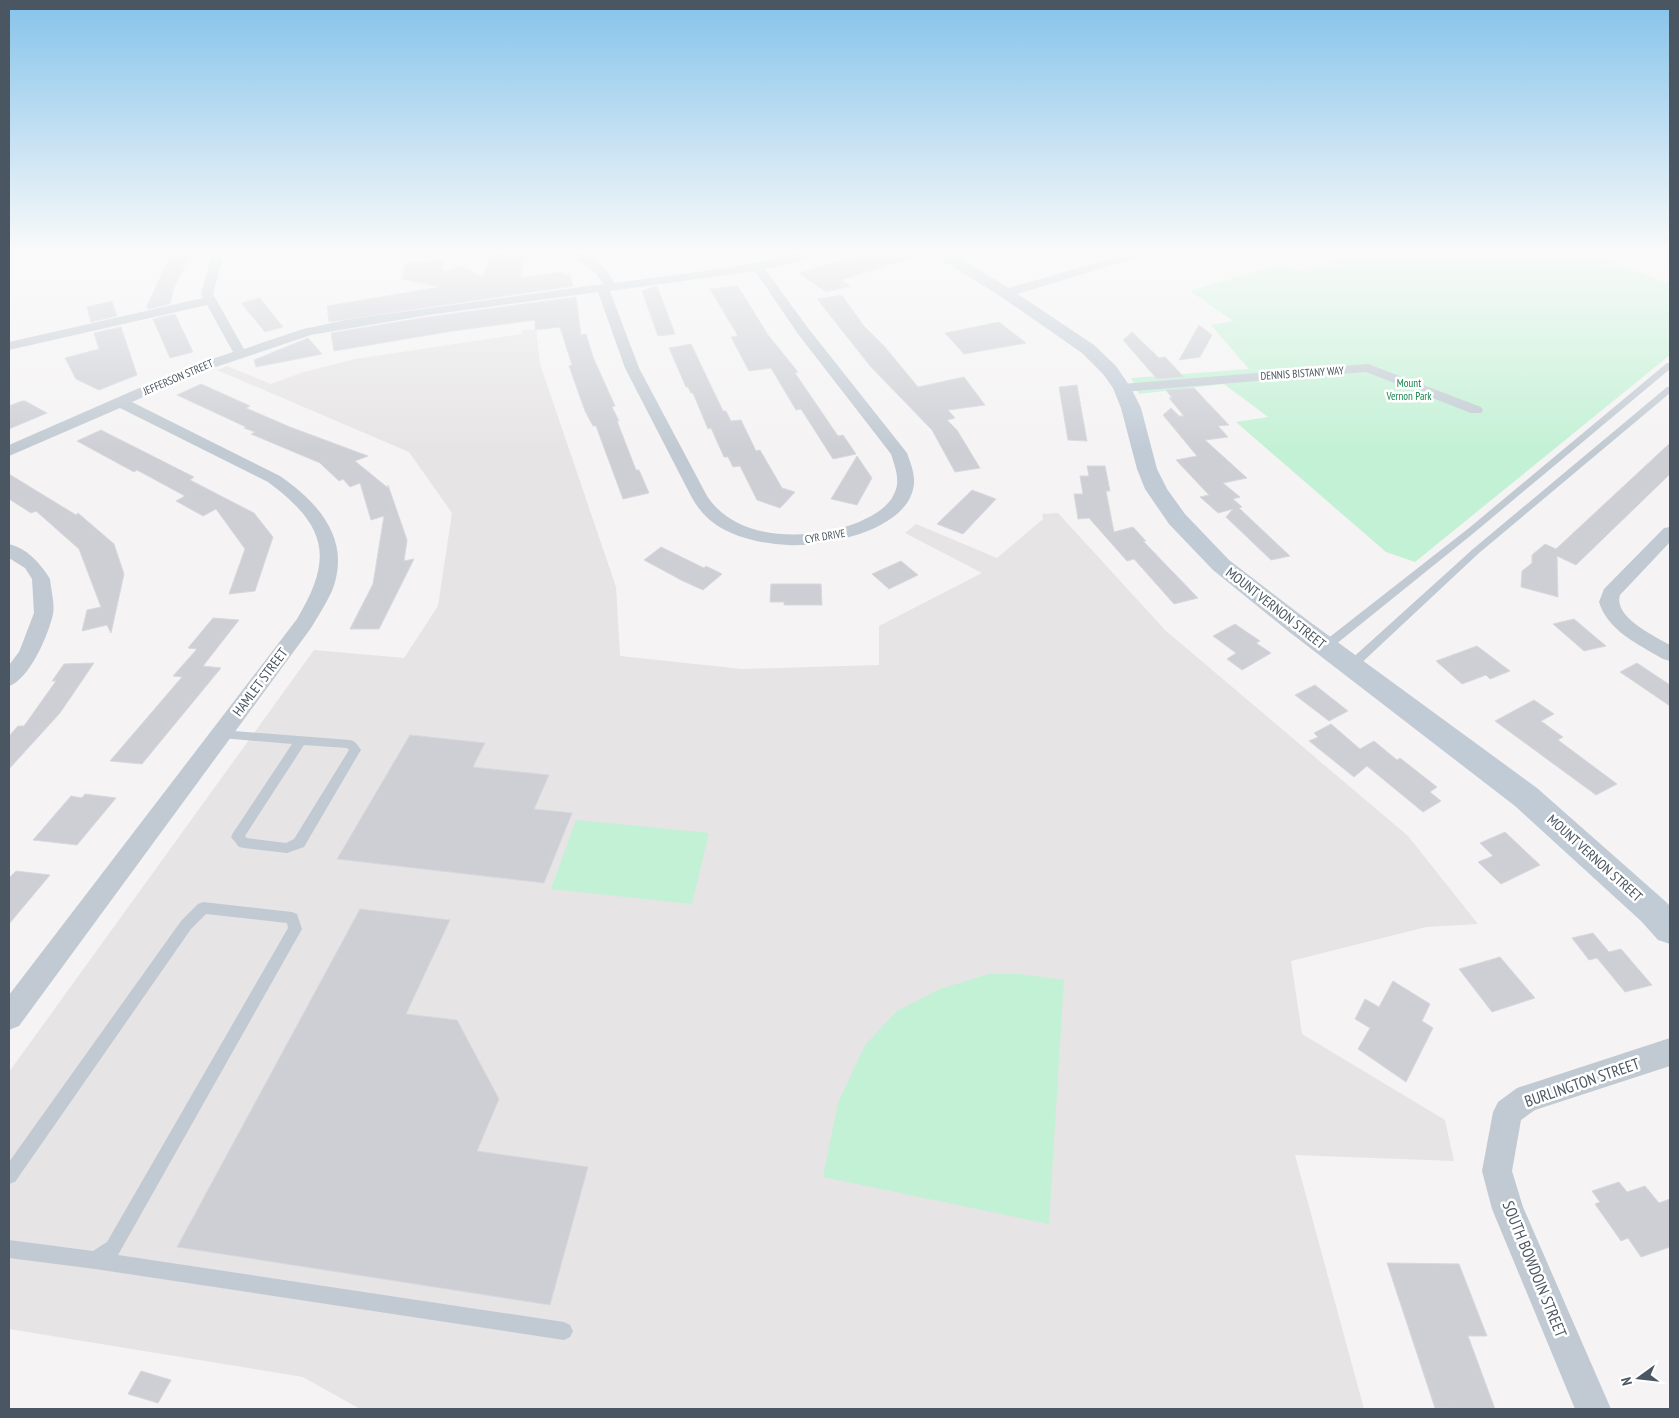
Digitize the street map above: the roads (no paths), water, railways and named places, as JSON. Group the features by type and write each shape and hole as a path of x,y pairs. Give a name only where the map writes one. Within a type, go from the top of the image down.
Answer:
{"main road":[{"name":"MOUNT VERNON STREET","path":"1042,317 1088,349 1110,370 1122,388 1131,408 1153,483 1177,519 1221,565 1526,797 1646,904 1670,929"}],"street":[{"path":"9,346 137,317"},
{"path":"219,317 240,353"},
{"name":"JEFFERSON STREET","path":"9,451 190,371 240,353 308,332 388,317"},
{"name":"CYR DRIVE","path":"616,317 632,368 699,496 708,509 722,520 741,530 788,540 814,539 839,535 862,528 881,518 895,506 904,493 908,480 906,466 899,453 794,317"},
{"name":"DENNIS BISTANY WAY","path":"1122,388 1368,368 1476,410"},
{"name":"HAMLET STREET","path":"9,1017 304,623 323,590 329,567 328,542 312,510 296,493 274,479 120,402"},
{"path":"1670,532 1607,598 1609,610 1626,627 1670,654"},
{"path":"9,550 31,564 41,579 44,613 28,654 9,679"},
{"name":"BURLINGTON STREET","path":"1505,1125 1508,1112 1527,1098 1670,1052"},
{"name":"SOUTH BOWDOIN STREET","path":"1505,1125 1497,1171 1508,1209 1593,1409"}],"lane":[{"path":"1326,646 1480,524 1670,364"},
{"path":"1352,665 1476,551 1670,389"},
{"path":"221,734 301,740 350,744 355,750 300,843 287,848 244,843 237,837 301,740"},
{"path":"9,1176 186,925 202,908 292,918 295,929 113,1248 95,1260"},
{"path":"9,1249 95,1260 564,1331"}],"park label":[{"name":"Mount Vernon Park","path":"1409,389"}]}
